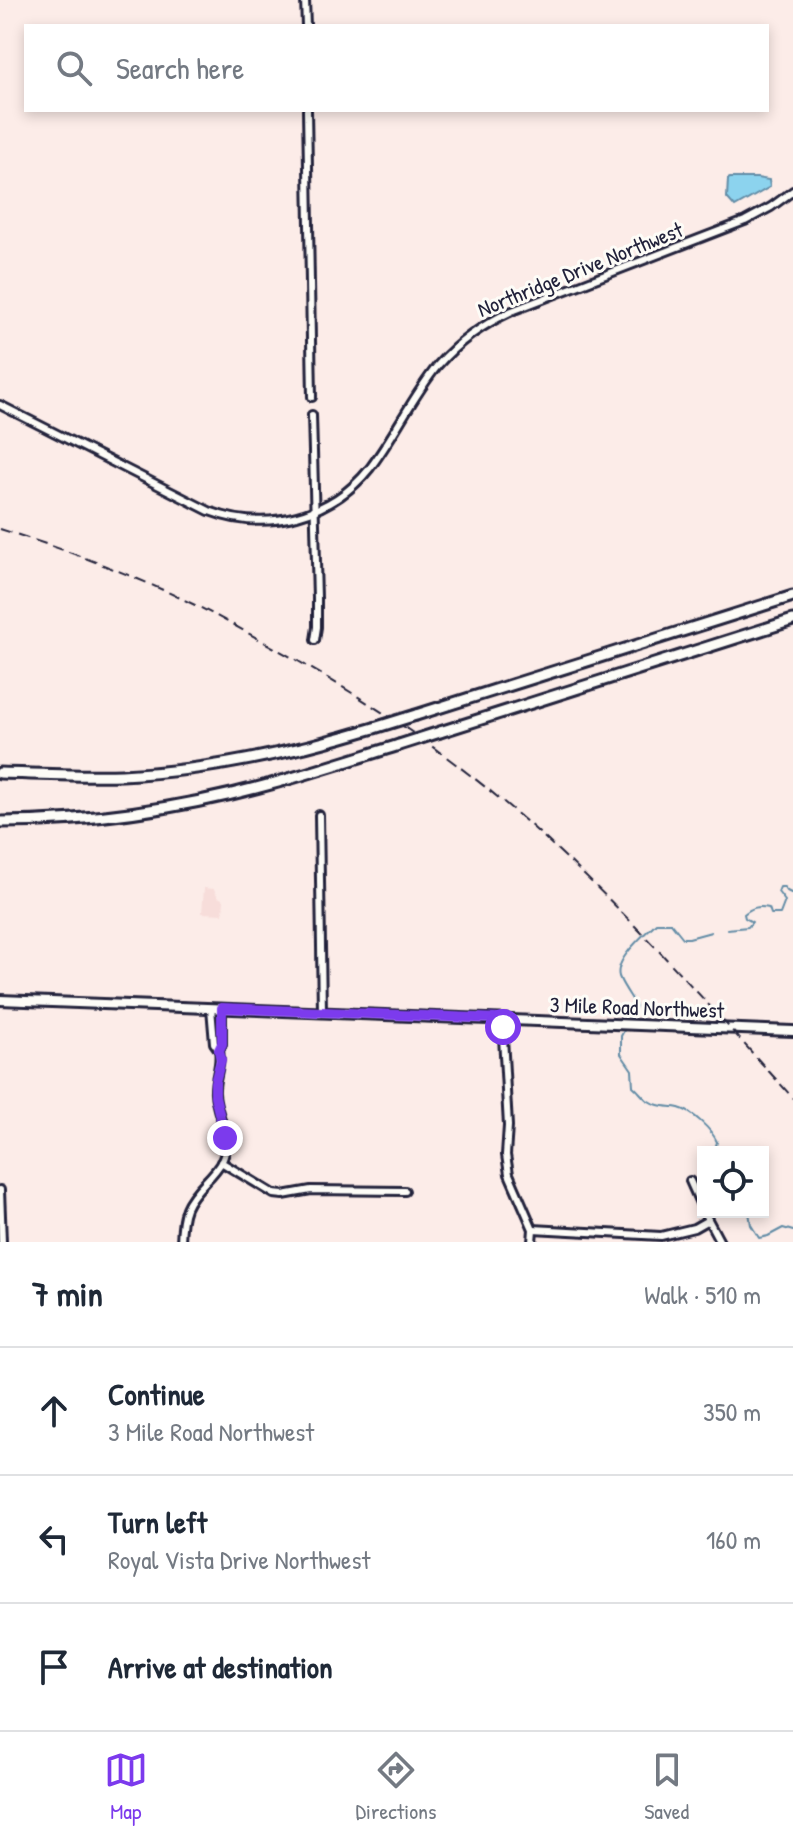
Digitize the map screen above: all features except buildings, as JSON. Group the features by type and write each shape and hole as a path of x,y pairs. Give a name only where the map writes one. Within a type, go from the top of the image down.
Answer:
{"highway":[{"path":"0,773 123,775 285,753 793,596"},
{"path":"0,822 74,819 175,806 272,784 793,620"}],"main road":[{"name":"3 Mile Road Northwest","path":"0,1000 793,1031"}],"street":[{"path":"305,0 306,24"},
{"path":"307,112 312,397"},
{"name":"Northridge Drive Northwest","path":"0,405 191,503 225,517 252,521 291,518 314,511 339,497 361,477 379,455 432,373 478,329 512,311 745,221 793,191"},
{"path":"312,415 317,587 315,640"},
{"path":"319,815 322,1012"},
{"path":"181,1242 183,1214 189,1199 221,1162 225,1152 225,1138 214,1089 221,1060 214,1043 211,1008"},
{"path":"219,1050 222,1044 222,1008"},
{"path":"502,1019 508,1126 506,1155 509,1174 533,1229 532,1242"},
{"path":"221,1162 274,1194 311,1190 405,1191"},
{"path":"690,1181 697,1196"},
{"path":"0,1190 2,1242"},
{"path":"533,1229 661,1236 678,1234 708,1220 720,1242"}],"shaded area":[{"path":"204,888 214,889 218,897 224,900 223,914 202,913"}],"water":[{"path":"730,178 769,180 770,187 735,207 727,198"}],"waterway":[{"path":"727,929 748,927 752,922 744,914 755,908 769,908 771,914 780,914 785,901 778,892 780,887 793,894"},
{"path":"629,1021 636,1006 618,972 624,957 637,942 656,923 671,923 683,938 711,932"},
{"path":"626,1027 621,1036 621,1054 632,1070 633,1086 651,1102 679,1108 695,1117 711,1132 717,1142 716,1146"},
{"path":"750,1218 759,1238 783,1228 793,1231"}],"railway":[{"path":"0,529 100,564 197,606 327,678 440,753 520,816 592,883 661,953 793,1098"}],"route":[{"path":"225,1138 214,1089 221,1060 222,1008 502,1019 503,1027"}]}
